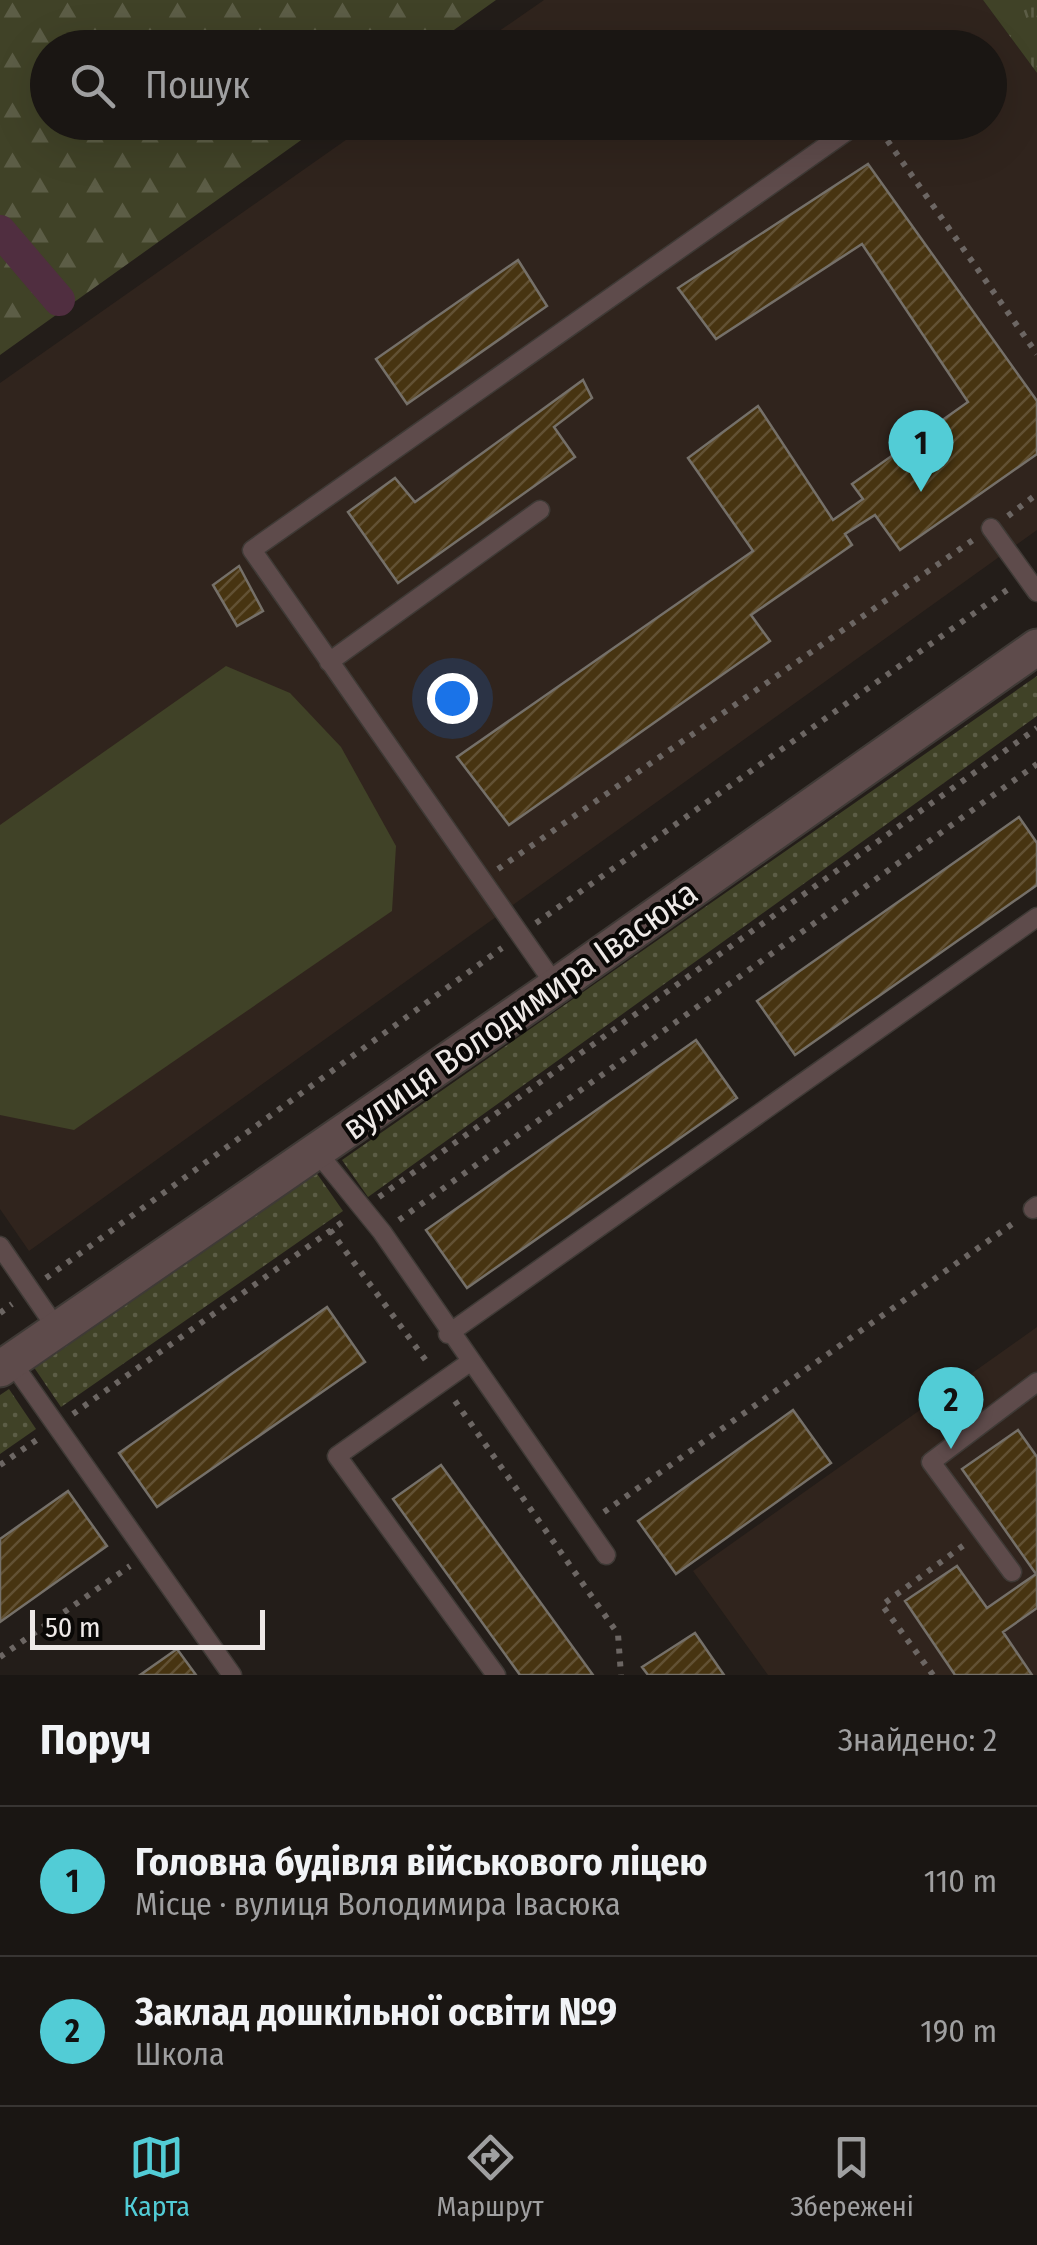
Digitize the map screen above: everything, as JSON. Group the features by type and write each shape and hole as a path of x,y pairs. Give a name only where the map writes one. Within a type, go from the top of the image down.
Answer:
{"street":[{"name":"вулиця Володимира Івасюка","path":"5,1365 556,986 1037,647"}],"lane":[{"path":"556,986 252,550 834,140"},
{"path":"329,662 540,510"},
{"path":"991,528 1037,592"},
{"path":"448,1334 1037,917"},
{"path":"317,1152 382,1232 448,1334 606,1555"},
{"path":"0,1246 57,1329"},
{"path":"470,1362 336,1456 496,1675"},
{"path":"5,1365 57,1426 232,1675"},
{"path":"1012,1572 931,1462 1037,1382"}],"path":[{"path":"888,140 1037,354"},
{"path":"481,881 1037,494"},
{"path":"0,1465 1037,728"},
{"path":"382,1232 1037,764"},
{"path":"583,1527 1035,1208"},
{"path":"330,1230 618,1634 622,1675"},
{"path":"933,1675 882,1606 982,1532"},
{"path":"0,1656 148,1554"}],"shaded area":[{"path":"544,0 983,0 1005,30 501,30"},
{"path":"1007,32 1037,73 1037,530 29,1251 0,1209 0,383 346,140 1007,140"},
{"path":"1037,1327 1037,1675 768,1675 693,1571"}],"green space":[{"path":"0,0 496,0 454,30 30,30 30,140 301,140 0,355"},
{"path":"983,0 1037,0 1037,73 1007,30"},
{"path":"226,666 290,693 341,747 396,846 392,911 74,1130 0,1115 0,825"},
{"path":"1037,676 1037,716 368,1197 342,1160"},
{"path":"313,1168 343,1211 61,1407 31,1363"},
{"path":"9,1389 36,1429 0,1454 0,1395"}],"building":[{"path":"868,164 1037,401 1037,454 900,550 875,515 845,534 852,545 751,615 770,641 509,825 457,757 753,551 688,458 758,406 833,520 863,499 852,484 968,402 862,244 716,339 678,288"},
{"path":"518,260 547,306 407,404 376,359"},
{"path":"583,380 592,398 554,427 575,457 398,583 348,512 395,478 415,502"},
{"path":"239,566 263,611 237,626 213,585"},
{"path":"1019,817 1037,843 1037,885 795,1055 757,1001"},
{"path":"696,1040 737,1098 467,1288 426,1230"},
{"path":"327,1307 365,1362 157,1507 119,1453"},
{"path":"793,1410 831,1463 676,1574 638,1521"},
{"path":"1018,1430 1037,1457 1037,1608 1003,1632 1032,1675 955,1675 905,1601 957,1566 987,1608 1036,1574 962,1469"},
{"path":"441,1465 593,1675 520,1675 393,1499"},
{"path":"68,1491 107,1546 0,1622 0,1539"},
{"path":"695,1633 724,1675 648,1675 642,1667"},
{"path":"177,1649 196,1675 140,1675"}],"waterway":[{"path":"0,231 59,300"}],"place":[{"name":"Головна будівля військового ліцею","path":"921,492"},
{"name":"Заклад дошкільної освіти №9","path":"951,1449"}]}
